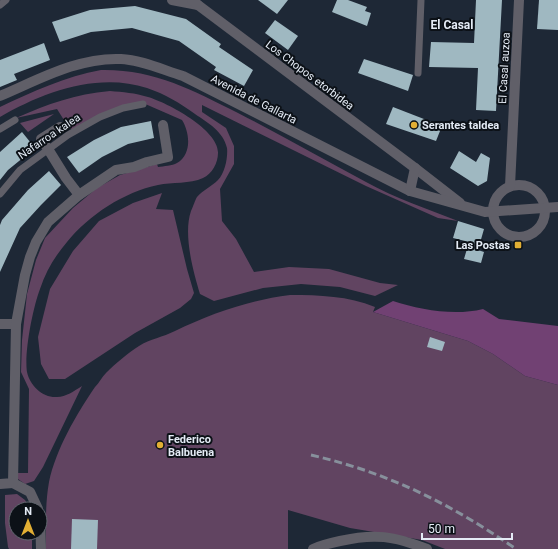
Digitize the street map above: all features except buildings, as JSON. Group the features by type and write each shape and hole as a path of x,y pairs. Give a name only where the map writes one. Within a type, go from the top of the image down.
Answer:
{"street":[{"path":"0,5 6,0"},
{"path":"172,0 195,3"},
{"path":"418,73 421,0"},
{"name":"El Casal auzoa","path":"510,186 519,0"},
{"name":"Los Chopos etorbidea","path":"195,3 465,206"},
{"name":"Avenida de Gallarta","path":"0,96 74,65 102,59 123,59 149,65 183,76 410,191 481,211 492,212 558,207"},
{"name":"Nafarroa kalea","path":"0,194 20,170 68,135 100,117 123,108 143,104"},
{"path":"0,130 16,120"},
{"path":"13,483 16,324 25,275 36,242 48,222 79,194 116,170 134,167 168,157 163,125"},
{"path":"60,127 41,139 66,178 79,194"},
{"path":"410,191 415,168"},
{"path":"518,184 533,188 544,200 546,208 545,218 537,231 521,237 512,237 498,228 492,212 493,203 497,196 510,186 518,184"},
{"path":"0,324 16,324"},
{"path":"0,484 13,483 30,492 34,501"},
{"path":"313,549 358,537 373,536 387,537 427,549"}],"shaded area":[{"path":"101,70 138,73 172,82 254,121 377,188 458,221 438,218 366,186 202,105 202,112 226,128 234,146 234,164 220,189 222,221 236,239 254,272 289,267 329,269 380,283 398,285 375,296 340,287 301,284 263,288 214,301 200,294 192,264 188,241 188,230 191,211 196,198 218,180 226,165 227,148 219,132 184,106 160,93 147,88 109,82 71,87 52,93 0,117 0,107 12,101 62,80"},
{"path":"110,91 148,97 179,111 202,127 210,135 216,144 218,153 217,161 212,171 203,178 145,188 108,206 96,214 76,232 51,264 37,297 32,318 28,342 26,364 27,372 31,382 38,390 52,397 64,396 82,386 43,467 34,481 25,484 18,479 18,473 28,473 29,389 21,372 22,340 27,294 36,260 45,238 73,208 97,188 120,175 157,164 158,167 175,164 182,159 187,149 187,131 182,120 143,103 74,130 69,128 57,109 16,118 62,100 97,92"},
{"path":"54,114 28,132 20,123"},
{"path":"162,193 156,209 173,210 194,293 191,299 180,308 135,333 65,379 49,379 41,364 38,337 50,289 73,251 99,221 133,203"},
{"path":"312,295 344,298 365,303 375,307 373,312 468,341 493,354 525,376 558,385 558,549 445,549 422,540 350,528 288,510 288,549 46,549 46,541 48,541 47,499 49,482 56,457 81,409 106,373 139,346 203,318 231,308 275,297"},
{"path":"393,301 415,307 449,312 483,309 499,319 558,326 558,385 525,376 493,354 468,341 373,312"},
{"path":"17,494 26,501 8,501 8,541 32,541 32,549 9,549 8,547 5,523 5,495"}],"railway":[{"path":"311,455 340,462 367,471 418,492 468,518 516,549"}],"place":[{"name":"Serantes taldea","path":"414,125"},
{"name":"Las Postas","path":"518,245"},
{"name":"Federico Balbuena","path":"160,445"}],"district":[{"name":"El Casal","path":"452,25"}]}
